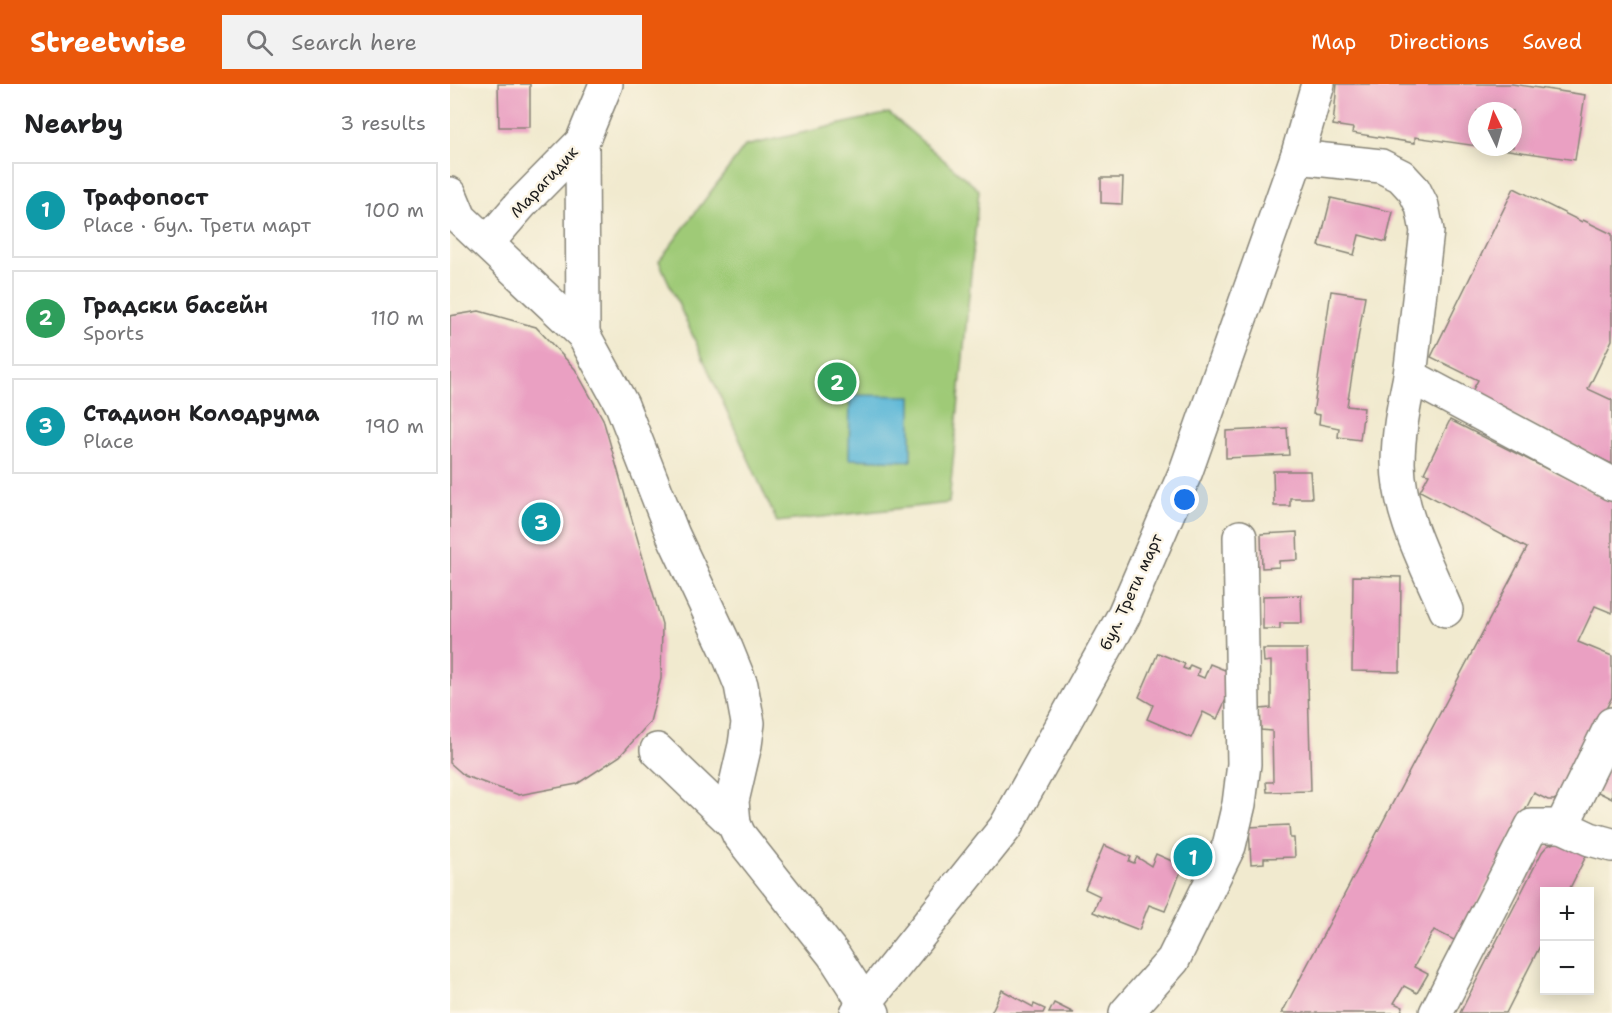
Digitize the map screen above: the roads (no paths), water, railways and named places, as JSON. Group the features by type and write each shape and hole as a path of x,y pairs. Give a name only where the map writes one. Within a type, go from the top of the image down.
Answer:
{"street":[{"name":"Марагидик","path":"488,242 521,204 582,142 606,84"},
{"name":"бул. Трети март","path":"865,1009 1005,828 1123,617 1186,471 1297,158 1318,84"},
{"path":"582,142 583,334"},
{"path":"1297,158 1381,166 1401,176 1414,190 1422,206 1427,231 1410,376 1401,423 1398,462 1407,517 1446,610"},
{"path":"450,194 460,218 583,334 622,405 673,535 741,685 748,723 732,801 734,824 739,835 833,954 865,1009"},
{"path":"1410,376 1612,484"},
{"path":"1126,1013 1173,960 1229,846 1239,804 1244,764 1240,537"},
{"path":"1562,826 1612,724"},
{"path":"657,750 734,824"},
{"path":"1436,1013 1532,826 1562,826 1590,839 1612,845"}],"water":[{"path":"850,395 911,396 911,461 849,459"}],"place":[{"name":"Градски басейн","path":"837,382"},
{"name":"Стадион Колодрума","path":"541,522"},
{"name":"Трафопост","path":"1193,857"}]}
